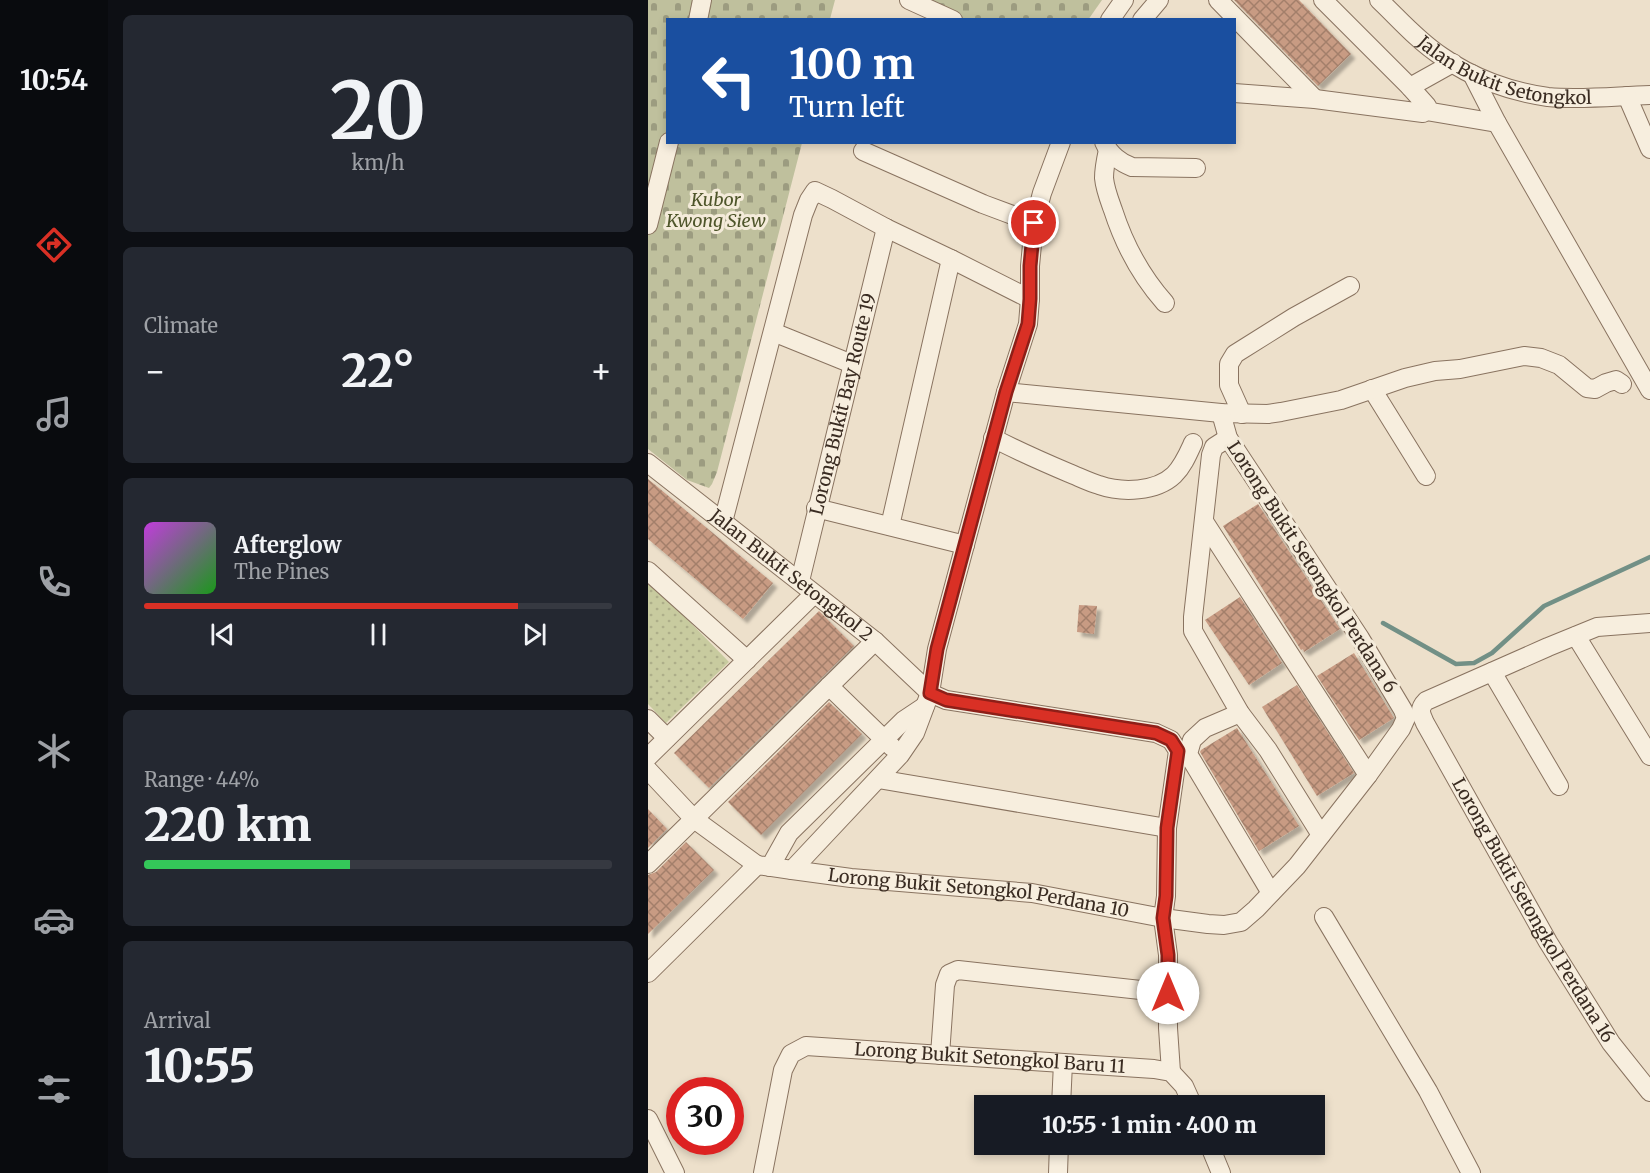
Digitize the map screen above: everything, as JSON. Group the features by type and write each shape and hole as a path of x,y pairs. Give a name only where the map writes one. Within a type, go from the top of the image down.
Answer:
{"street":[{"path":"698,18 702,0"},
{"path":"909,0 949,18"},
{"path":"1111,18 1124,0"},
{"path":"1144,18 1159,0"},
{"path":"1218,0 1236,18"},
{"path":"1323,0 1410,87 1427,106 1426,111"},
{"name":"Jalan Bukit Setongkol","path":"1379,0 1440,56 1472,74 1508,88 1548,97 1650,96"},
{"path":"1236,18 1315,99"},
{"path":"1410,87 1453,63"},
{"path":"1472,74 1497,123 1650,390"},
{"path":"1236,93 1315,99 1423,113 1426,111 1497,123"},
{"path":"1627,96 1650,149"},
{"path":"648,225 668,144"},
{"path":"792,870 900,755 915,733 928,700 937,649 993,438 1028,324 1034,223 1060,144"},
{"path":"1106,146 1125,164 1132,166 1196,168"},
{"path":"1106,146 1104,180 1118,226 1130,253 1151,287 1166,303"},
{"path":"863,151 983,204 1034,223"},
{"path":"723,522 803,215 808,200 815,191 1030,299"},
{"name":"Lorong Bukit Bay Route 19","path":"800,581 886,228"},
{"path":"890,526 951,259"},
{"path":"1242,414 1229,385 1229,364 1235,354 1350,285"},
{"path":"773,332 852,364"},
{"path":"1006,392 1221,413 1281,412 1341,399 1435,371 1460,369 1524,356 1541,358 1558,364 1587,388 1595,389 1616,380 1622,384"},
{"path":"1372,389 1426,476"},
{"name":"Lorong Bukit Setongkol Perdana 6","path":"1221,413 1228,438 1360,638 1406,718"},
{"path":"993,438 1100,486 1134,491 1156,485 1174,475 1187,457 1193,443"},
{"path":"1228,438 1214,447 1211,455 1193,631 1240,713 1268,750 1321,835"},
{"name":"Jalan Bukit Setongkol 2","path":"648,463 875,641 928,700"},
{"path":"816,508 965,545"},
{"path":"1205,523 1368,775"},
{"path":"648,571 747,660"},
{"path":"648,757 814,594"},
{"path":"1559,786 1492,672 1597,627 1650,623"},
{"path":"1576,636 1650,756"},
{"path":"648,864 875,641"},
{"name":"Lorong Bukit Setongkol Perdana 16","path":"1492,672 1426,701 1421,706 1420,713 1542,933 1611,1043 1650,1092"},
{"path":"829,686 900,755"},
{"path":"648,973 763,866 789,833 884,739 928,700 946,700 1156,733 1171,740 1178,751 1167,828 1166,896 1163,918 1168,955 1168,1028 1171,1072 1184,1086 1188,1095"},
{"path":"1240,713 1205,728 1192,740 1188,754 1271,893"},
{"path":"648,718 667,738"},
{"name":"Lorong Bukit Setongkol Perdana 10","path":"763,866 862,879 1032,893 1163,918 1208,924 1224,925 1241,922 1257,909 1297,867 1368,775 1401,729 1406,718"},
{"path":"648,770 694,819 763,866"},
{"path":"878,779 1167,828"},
{"path":"1324,917 1428,1091 1471,1173"},
{"path":"940,1055 945,985 949,974 957,970 1168,993"},
{"name":"Lorong Bukit Setongkol Baru 11","path":"763,1173 783,1070 791,1054 806,1046 1171,1072"},
{"path":"1062,1095 1063,1063"},
{"path":"648,1119 675,1173"},
{"path":"1058,1173 1059,1155"},
{"path":"1214,1155 1221,1173"}],"green space":[{"name":"Kubor Kwong Siew","path":"648,0 835,0 830,18 666,18 666,144 802,144 712,484 709,488 687,480 648,449"},
{"path":"925,0 1102,0 1089,18 956,18"},
{"path":"648,579 729,662 666,723 648,704"}],"building":[{"path":"1234,0 1299,0 1351,54 1318,86"},
{"path":"648,479 773,583 743,619 648,539"},
{"path":"1258,504 1340,629 1304,652 1223,526"},
{"path":"1240,597 1282,663 1249,685 1205,620"},
{"path":"1079,605 1097,606 1094,634 1077,632"},
{"path":"819,611 854,646 709,788 674,753"},
{"path":"1354,653 1394,718 1359,740 1317,676"},
{"path":"1297,685 1354,773 1317,796 1262,707"},
{"path":"829,702 862,734 761,835 728,802"},
{"path":"1237,728 1299,826 1259,851 1200,752"},
{"path":"648,809 667,829 648,848"},
{"path":"686,842 714,870 648,934 648,875 656,872"}],"waterway":[{"path":"1383,623 1456,664 1474,663 1492,653 1544,606 1650,557"}],"route":[{"path":"1034,223 1028,324 1006,392 937,649 930,693 946,700 1156,733 1171,740 1178,751 1167,828 1166,896 1163,918 1168,955 1168,993"}]}
